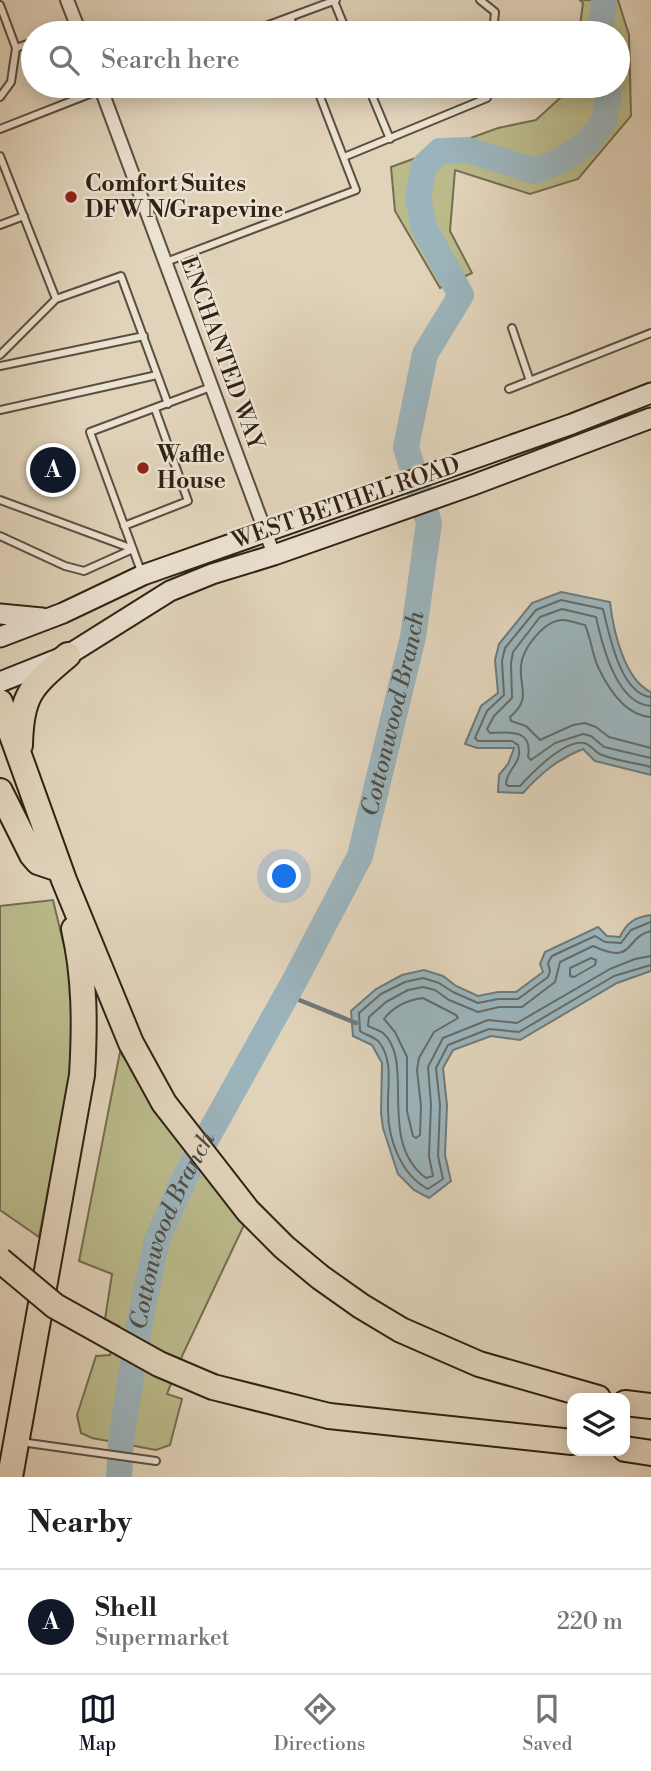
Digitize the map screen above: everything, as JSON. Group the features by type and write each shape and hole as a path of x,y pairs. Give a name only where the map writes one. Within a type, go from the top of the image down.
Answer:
{"highway":[{"path":"20,756 24,702 48,671 68,654"},
{"path":"0,702 62,874 131,1043 164,1103 248,1211 284,1247 320,1277 401,1330 479,1364 580,1393"},
{"path":"0,791 32,855 38,862 62,874"},
{"path":"10,1477 82,1075 85,1023 82,978 62,874"},
{"path":"0,1260 55,1306 159,1364 213,1387 329,1416 567,1441"},
{"path":"630,1403 651,1406"},
{"path":"630,1450 651,1453"}],"main road":[{"name":"WEST BETHEL ROAD","path":"0,638 143,575 572,424 651,393"},
{"name":"WEST BETHEL ROAD","path":"0,682 68,654 170,591 212,574 473,485 651,418"},
{"path":"0,614 46,619"}],"street":[{"path":"66,0 75,21"},
{"name":"ENCHANTED WAY","path":"108,98 274,555"}],"lane":[{"path":"279,21 335,0 343,21"},
{"path":"480,0 495,12 495,21"},
{"path":"0,5 16,48 11,82 0,97"},
{"path":"290,17 292,21"},
{"path":"16,48 21,46"},
{"path":"0,129 77,98"},
{"path":"166,262 356,190 321,98"},
{"path":"373,98 390,139"},
{"path":"344,157 487,98"},
{"path":"0,156 56,299"},
{"path":"0,225 24,216"},
{"path":"0,355 56,299 121,276 168,404"},
{"path":"512,328 530,381"},
{"path":"509,389 651,332"},
{"path":"0,366 144,336"},
{"path":"0,410 158,375"},
{"path":"143,575 90,432 212,387"},
{"path":"124,526 188,502 155,409"},
{"path":"0,500 133,549"},
{"path":"0,536 65,566 84,571 133,549"},
{"path":"15,1441 156,1461"}],"green space":[{"path":"580,0 618,0 625,21 581,21 583,3"},
{"path":"630,76 631,116 578,179 530,194 455,170 450,231 472,273 440,288 395,211 391,167 498,128 536,120 560,98 630,98"},
{"path":"53,900 77,1000 75,1051 39,1237 0,1210 0,906"},
{"path":"120,1052 244,1225 167,1394 182,1399 170,1445 156,1450 92,1438 81,1433 77,1415 96,1356 110,1355 119,1326 105,1319 112,1274 79,1261"}],"water":[{"path":"561,592 610,602 617,639 627,665 642,686 651,692 651,775 595,761 583,749 550,767 523,793 498,792 499,775 508,764 514,748 477,748 465,744 481,706 498,693 495,660 499,644 532,603"},
{"path":"651,915 651,971 617,983 520,1040 491,1036 453,1050 443,1068 447,1105 445,1155 451,1181 429,1198 414,1190 398,1174 383,1128 382,1063 372,1045 353,1036 351,1011 376,989 402,975 424,970 443,976 456,986 478,996 516,992 543,972 540,964 545,952 598,927 607,936 620,937 632,922"}],"waterway":[{"name":"Cottonwood Branch","path":"601,21 604,0"},
{"name":"Cottonwood Branch","path":"119,1477 121,1441 139,1326 157,1240 184,1179 296,978 360,856 413,637 429,523 406,447 425,354 461,295 424,228 418,197 424,166 440,151 468,150 535,171 562,160 588,142 604,121 608,98"},
{"path":"287,995 356,1023"}],"place":[{"name":"Comfort Suites DFW N/Grapevine","path":"71,197"},
{"name":"Waffle House","path":"143,468"},
{"name":"Shell","path":"53,470"}]}
